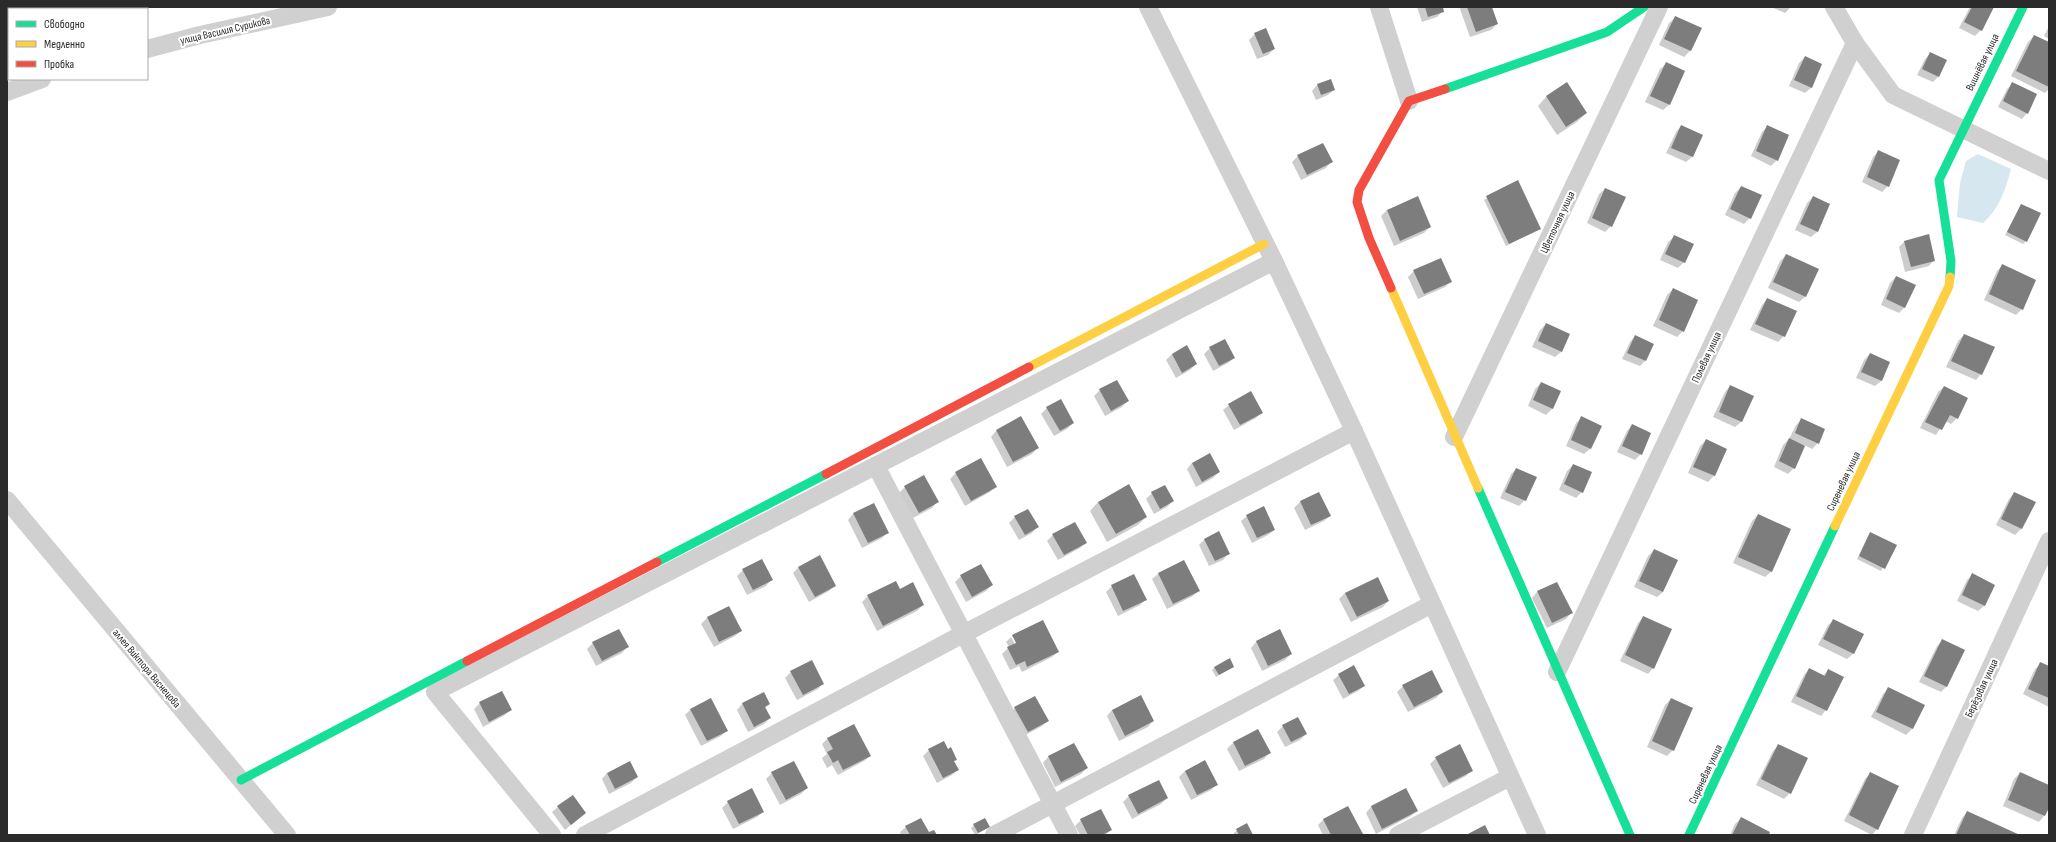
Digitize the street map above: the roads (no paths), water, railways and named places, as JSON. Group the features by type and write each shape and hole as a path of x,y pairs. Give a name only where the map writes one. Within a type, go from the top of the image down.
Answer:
{"street":[{"name":"улица Василия Сурикова","path":"148,49 200,35 328,7"},
{"path":"1148,7 1274,262 1354,431 1537,835"},
{"path":"1378,7 1409,101"},
{"path":"1630,835 1454,437 1369,238 1357,202 1359,190 1409,101 1607,32 1644,7"},
{"name":"Цветочная улица","path":"1454,437 1659,7"},
{"path":"1834,7 1855,42 1893,95 2049,171"},
{"name":"Вишнёвая улица","path":"1962,128 2023,7"},
{"name":"Полевая улица","path":"1557,672 1855,42"},
{"path":"7,92 39,80"},
{"name":"Сиреневая улица","path":"1689,835 1949,286 1951,262 1939,180 1962,128"},
{"path":"241,780 1264,244"},
{"path":"552,835 435,692 1274,262"},
{"path":"585,835 965,633 1354,431"},
{"path":"876,466 965,633 1069,835"},
{"name":"аллея Виктора Васнецова","path":"7,500 287,835"},
{"name":"Берёзовая улица","path":"1913,835 2049,541"},
{"path":"994,835 1432,604"},
{"path":"1398,835 1510,777"}]}
